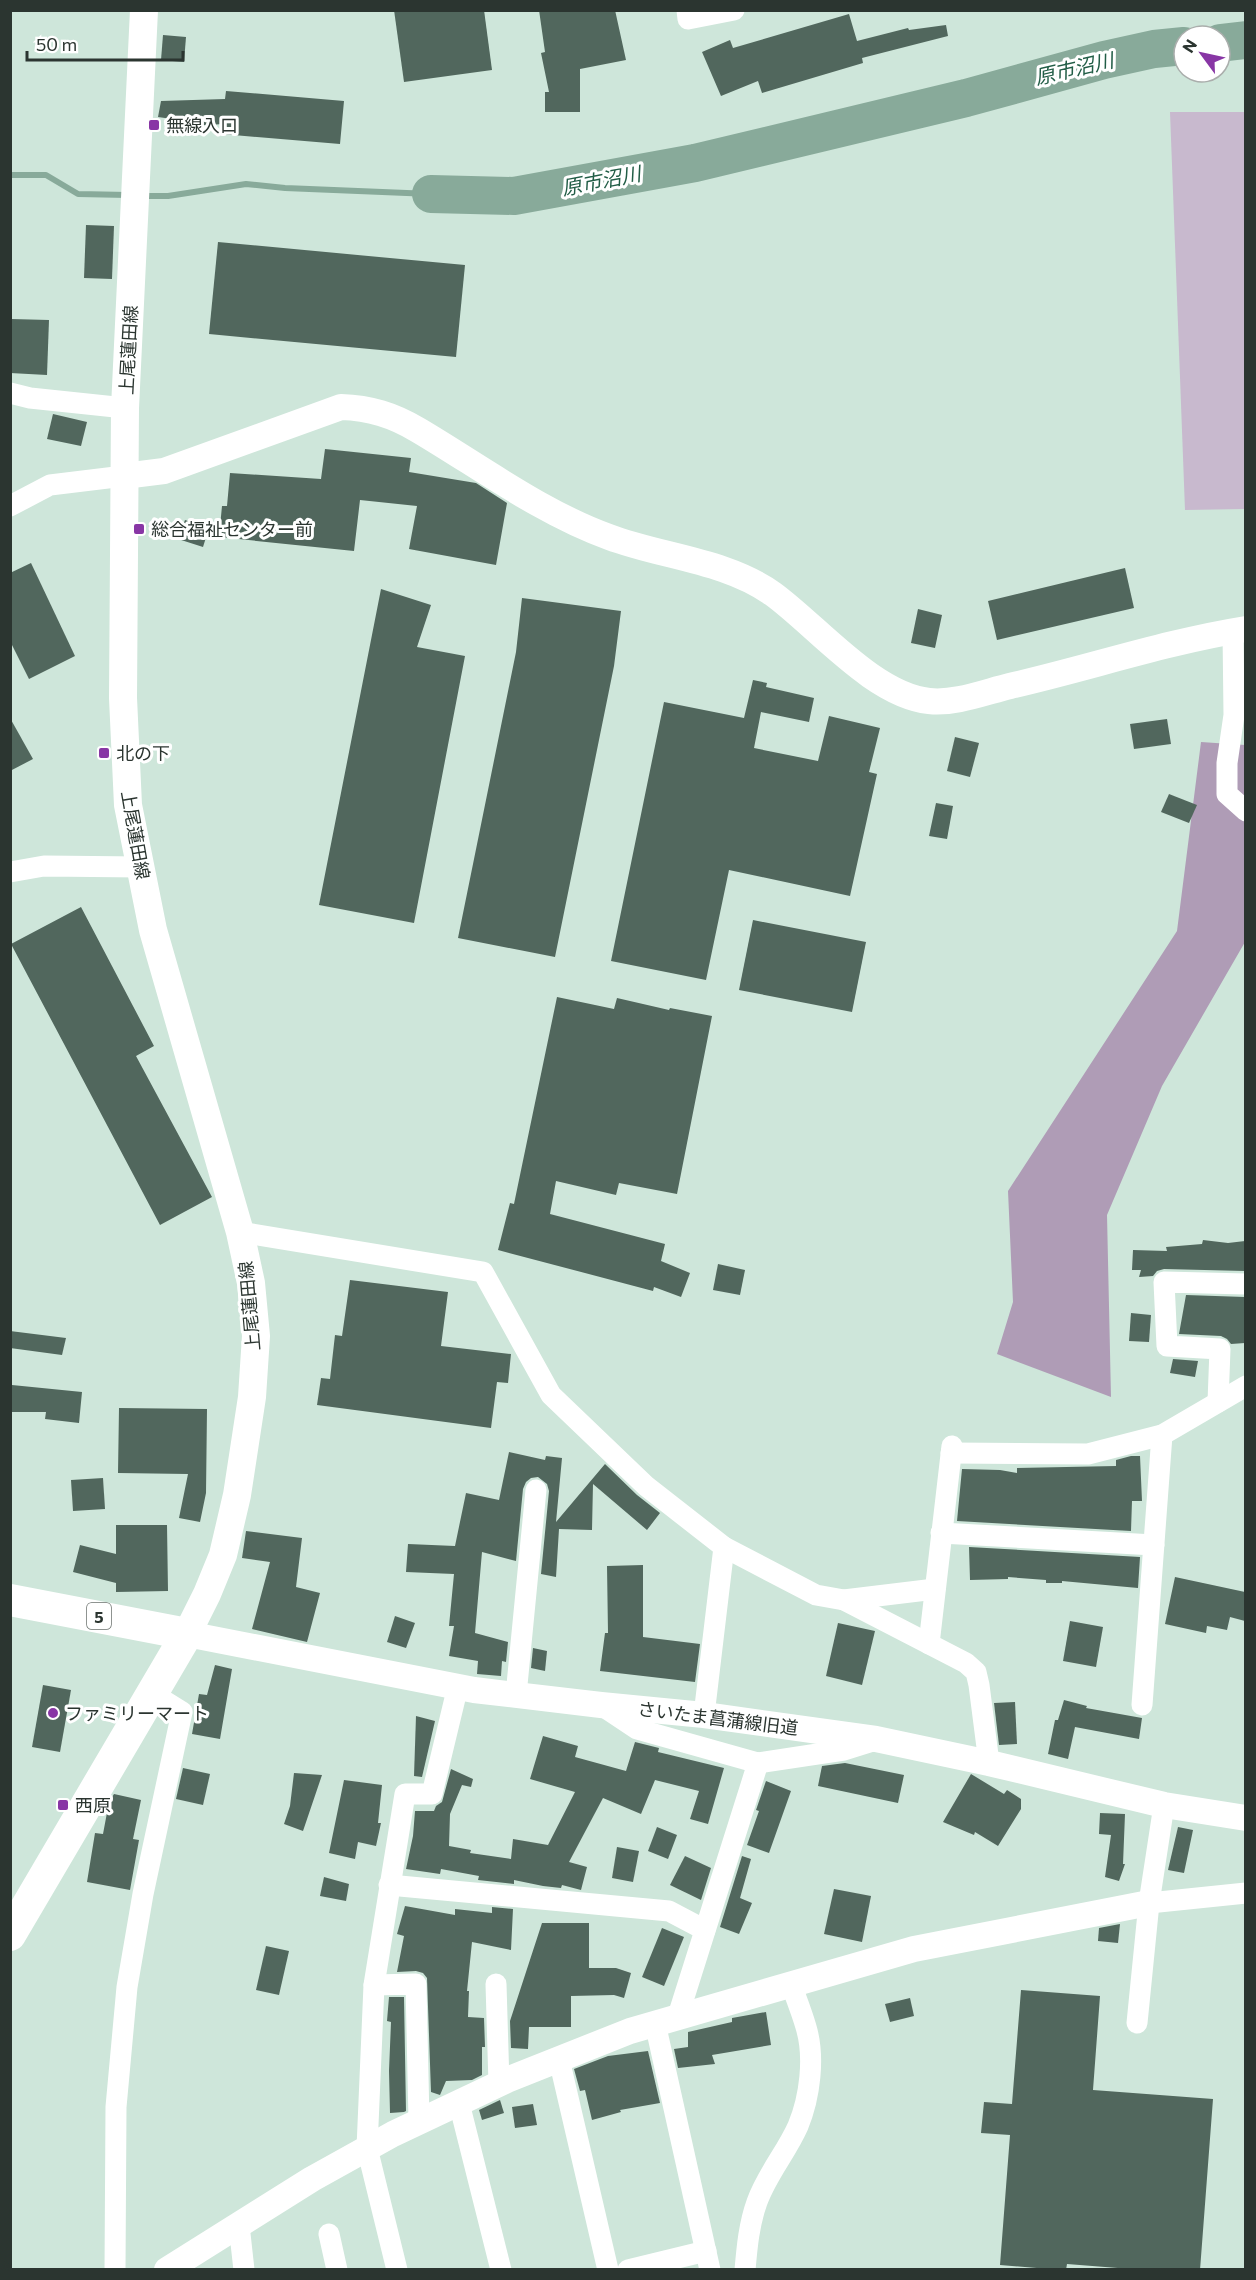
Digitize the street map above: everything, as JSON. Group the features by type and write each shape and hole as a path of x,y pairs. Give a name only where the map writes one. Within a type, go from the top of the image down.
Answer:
{"main road":[{"name":"上尾蓮田線","path":"144,10 123,476 122,676 128,805 153,930 240,1232 251,1283 256,1336 245,1452 223,1555 188,1635"},
{"name":"5","path":"10,1600 188,1635"},
{"path":"10,1935 188,1635"}],"street":[{"path":"687,10 688,20 734,10"},
{"path":"10,393 30,398 125,408"},
{"path":"10,506 50,485 164,471 341,407 380,412 418,430 567,519 609,537 727,571 772,593 870,675 910,697 931,701 950,700 1029,682 1155,647 1239,630 1234,715 1227,763 1227,794 1245,811"},
{"path":"10,872 44,866 141,867"},
{"path":"240,1232 483,1272 551,1395 646,1486 724,1547 816,1595 844,1600 935,1589"},
{"path":"1218,1402 1220,1349 1167,1346 1164,1282 1245,1284"},
{"path":"928,1644 951,1449 1088,1454 1162,1435 1245,1386"},
{"path":"1142,1705 1162,1435"},
{"path":"516,1695 536,1490"},
{"path":"941,1533 1154,1545"},
{"path":"704,1715 724,1547"},
{"path":"844,1600 966,1663 976,1672 989,1763"},
{"name":"さいたま菖蒲線旧道","path":"188,1635 516,1695 704,1715 876,1739 989,1763 1164,1805 1245,1818"},
{"path":"397,2270 366,2148 374,1985 405,1794 432,1794 458,1686"},
{"path":"115,2270 116,2107 127,1987 143,1894 182,1712 153,1695"},
{"path":"601,1705 637,1729 758,1763 844,1750 876,1739"},
{"path":"628,2270 708,2260 667,2019 705,1930 758,1763"},
{"path":"1137,2023 1149,1903 1164,1805"},
{"path":"389,1885 669,1911 705,1930"},
{"path":"167,2270 366,2148 499,2084 630,2031 914,1949 1149,1903 1245,1893"},
{"path":"374,1985 416,1984 419,2121"},
{"path":"496,1984 499,2084"},
{"path":"745,2270 750,2224 756,2203 766,2178 798,2126 806,2099 810,2063 807,2030 791,1984"},
{"path":"559,2059 608,2270"},
{"path":"459,2103 501,2270"},
{"path":"239,2225 244,2270"},
{"path":"329,2234 337,2270"}],"shaded area":[{"path":"1170,112 1245,112 1245,509 1185,510"},
{"path":"1201,742 1245,745 1245,942 1162,1086 1107,1215 1111,1397 997,1354 1013,1302 1008,1191 1177,931"}],"building":[{"path":"394,10 484,10 492,70 404,82"},
{"path":"539,10 615,10 626,60 580,69 580,112 545,112 545,92 549,92 541,53 545,52"},
{"path":"849,14 857,41 908,28 909,30 946,25 948,36 862,58 863,63 762,93 758,81 721,96 702,52 730,40 733,48"},
{"path":"163,35 186,37 184,62 161,60"},
{"path":"226,91 344,101 340,144 222,134 223,124 193,126 193,122 158,117 161,101 225,99"},
{"path":"86,225 114,226 112,279 84,278"},
{"path":"218,242 465,265 456,357 209,334"},
{"path":"11,319 49,320 47,375 10,373"},
{"path":"53,414 87,422 81,446 47,439"},
{"path":"325,449 411,458 409,472 476,483 507,503 496,565 409,549 417,506 360,500 354,551 219,537 222,506 227,506 230,473 321,479"},
{"path":"185,520 209,528 203,547 178,539"},
{"path":"31,563 75,656 29,679 10,641 10,573"},
{"path":"1125,568 1134,608 997,640 988,601"},
{"path":"381,589 431,605 417,647 465,656 414,923 319,905"},
{"path":"522,598 621,611 614,666 555,957 458,938 516,652"},
{"path":"918,609 942,615 935,648 911,643"},
{"path":"753,680 767,683 766,687 814,698 809,722 761,712 754,748 818,761 829,716 880,728 869,772 877,774 850,896 729,870 706,980 611,961 664,702 744,718"},
{"path":"10,718 33,759 10,771"},
{"path":"1167,719 1171,744 1134,749 1130,724"},
{"path":"955,737 979,743 970,777 947,771"},
{"path":"1169,794 1197,805 1189,823 1161,812"},
{"path":"936,803 953,806 947,839 929,836"},
{"path":"81,907 154,1046 136,1056 212,1197 160,1225 11,944"},
{"path":"753,920 866,942 852,1012 739,990"},
{"path":"557,997 614,1009 617,998 669,1010 670,1008 712,1016 677,1194 619,1183 616,1195 556,1181 550,1214 665,1244 661,1261 690,1273 681,1297 654,1287 653,1291 498,1250 510,1203 514,1204"},
{"path":"1203,1240 1228,1243 1245,1241 1245,1271 1164,1269 1157,1271 1153,1276 1139,1277 1141,1270 1132,1270 1133,1250 1167,1251 1166,1247 1202,1244"},
{"path":"718,1264 745,1270 740,1295 713,1290"},
{"path":"350,1280 448,1292 441,1346 511,1354 508,1383 497,1382 491,1428 317,1405 321,1378 330,1379 335,1335 342,1336"},
{"path":"1186,1295 1245,1297 1245,1343 1231,1344 1221,1336 1179,1334"},
{"path":"1131,1313 1151,1315 1149,1342 1129,1341"},
{"path":"10,1331 66,1338 62,1355 10,1348"},
{"path":"1173,1359 1198,1361 1195,1377 1170,1373"},
{"path":"12,1385 82,1392 79,1423 45,1419 46,1412 11,1412"},
{"path":"119,1408 207,1409 206,1493 200,1522 179,1518 188,1474 118,1473"},
{"path":"509,1452 545,1460 546,1456 562,1458 556,1522 605,1464 637,1495 660,1513 647,1530 593,1484 592,1530 559,1529 556,1577 541,1574 549,1491 547,1484 538,1477 526,1482 523,1489 516,1561 482,1552 475,1633 508,1642 506,1662 502,1661 501,1676 477,1674 478,1661 449,1656 454,1626 449,1626 454,1574 406,1572 408,1544 455,1546 466,1493 499,1500"},
{"path":"1140,1456 1142,1501 1132,1501 1131,1531 957,1521 962,1469 1017,1473 1017,1468 1116,1466 1116,1460"},
{"path":"103,1478 105,1509 73,1511 71,1480"},
{"path":"116,1525 167,1525 168,1591 116,1592 116,1583 73,1572 80,1545 116,1554"},
{"path":"246,1531 302,1538 296,1587 320,1593 307,1642 252,1629 270,1562 242,1558"},
{"path":"969,1547 1140,1557 1138,1588 1062,1581 1062,1583 1046,1583 1046,1580 1008,1577 1008,1579 970,1580"},
{"path":"643,1565 643,1637 700,1644 695,1682 600,1671 605,1633 608,1633 607,1566"},
{"path":"1175,1577 1245,1592 1245,1621 1230,1617 1227,1630 1207,1626 1206,1633 1165,1624"},
{"path":"395,1616 415,1623 406,1648 387,1642"},
{"path":"1070,1621 1103,1627 1096,1667 1063,1661"},
{"path":"838,1623 875,1631 862,1685 826,1676"},
{"path":"533,1648 547,1651 545,1671 531,1668"},
{"path":"215,1665 232,1669 220,1739 192,1734 199,1694 207,1695"},
{"path":"43,1685 71,1690 60,1752 32,1747"},
{"path":"1064,1700 1087,1706 1086,1708 1142,1718 1139,1739 1075,1727 1068,1759 1048,1754 1055,1720 1058,1720"},
{"path":"1015,1702 1017,1744 999,1745 994,1703"},
{"path":"416,1716 435,1721 422,1777 414,1776"},
{"path":"543,1736 578,1746 575,1757 626,1771 635,1742 659,1748 658,1752 724,1768 708,1824 690,1819 699,1791 655,1780 641,1814 603,1798 569,1862 587,1867 581,1890 562,1885 561,1888 514,1880 514,1884 478,1880 479,1876 441,1869 440,1874 406,1869 413,1836 415,1811 434,1811 436,1806 442,1802 451,1769 473,1779 471,1787 462,1785 450,1814 449,1846 471,1850 470,1853 511,1859 513,1839 548,1845 575,1792 530,1779"},
{"path":"845,1763 904,1775 898,1803 818,1786 822,1766"},
{"path":"183,1768 210,1774 203,1805 176,1799"},
{"path":"294,1773 322,1775 303,1831 284,1824 290,1806"},
{"path":"971,1774 1004,1794 1007,1790 1021,1799 1021,1809 998,1846 975,1832 974,1835 943,1822"},
{"path":"344,1780 382,1785 378,1823 381,1823 376,1846 358,1842 355,1859 329,1853"},
{"path":"766,1781 791,1791 769,1853 747,1845 759,1811 756,1810"},
{"path":"114,1794 141,1800 133,1839 139,1840 130,1890 87,1882 95,1833 103,1834 109,1802"},
{"path":"1100,1813 1125,1814 1123,1864 1125,1864 1119,1881 1105,1877 1111,1835 1099,1834"},
{"path":"657,1827 677,1835 668,1859 648,1851"},
{"path":"1178,1827 1193,1830 1184,1873 1168,1870"},
{"path":"617,1847 639,1851 633,1882 612,1878"},
{"path":"685,1856 711,1868 701,1900 670,1885"},
{"path":"742,1856 751,1859 740,1898 752,1903 739,1934 720,1927"},
{"path":"324,1877 349,1884 346,1901 320,1896"},
{"path":"834,1889 871,1896 862,1942 824,1934"},
{"path":"405,1906 455,1915 455,1909 492,1913 492,1907 513,1909 511,1950 472,1942 467,1991 469,1991 468,2017 484,2018 485,2047 482,2047 482,2075 472,2080 446,2081 440,2095 431,2092 427,1978 423,1973 416,1971 397,1972 404,1936 397,1934"},
{"path":"542,1923 589,1923 589,1968 616,1968 631,1973 624,1998 614,1995 571,1996 571,2027 529,2027 528,2049 511,2048 510,2021"},
{"path":"1120,1924 1118,1943 1098,1941 1099,1928"},
{"path":"662,1928 684,1937 664,1986 642,1977"},
{"path":"266,1946 289,1951 279,1995 256,1990"},
{"path":"1021,1990 1100,1996 1093,2090 1213,2099 1200,2270 1143,2270 1067,2264 1066,2270 1060,2270 1000,2265 1010,2135 981,2133 984,2102 1012,2104"},
{"path":"389,1997 404,1997 406,2111 390,2113 391,2022 387,2021"},
{"path":"910,1998 914,2016 890,2022 885,2004"},
{"path":"766,2012 771,2045 712,2055 715,2064 678,2068 674,2049 688,2047 688,2032 732,2022 732,2018"},
{"path":"648,2051 660,2103 620,2110 621,2112 592,2120 585,2090 580,2091 574,2069 608,2056"},
{"path":"500,2100 504,2113 482,2120 479,2110"},
{"path":"533,2104 537,2125 515,2128 512,2107"}],"waterway":[{"name":"原市沼川","path":"1232,42 1246,40"},
{"name":"原市沼川","path":"431,194 514,196 695,163 966,98 1104,60 1172,47"},
{"name":"原市沼川","path":"10,175 46,175 78,194 128,195"},
{"name":"原市沼川","path":"144,196 168,196 246,184 285,188 431,194"}],"place":[{"name":"無線入口","path":"154,125"},
{"name":"総合福祉センター前","path":"139,529"},
{"name":"北の下","path":"104,753"},
{"name":"ファミリーマート","path":"53,1713"},
{"name":"西原","path":"63,1805"}]}
